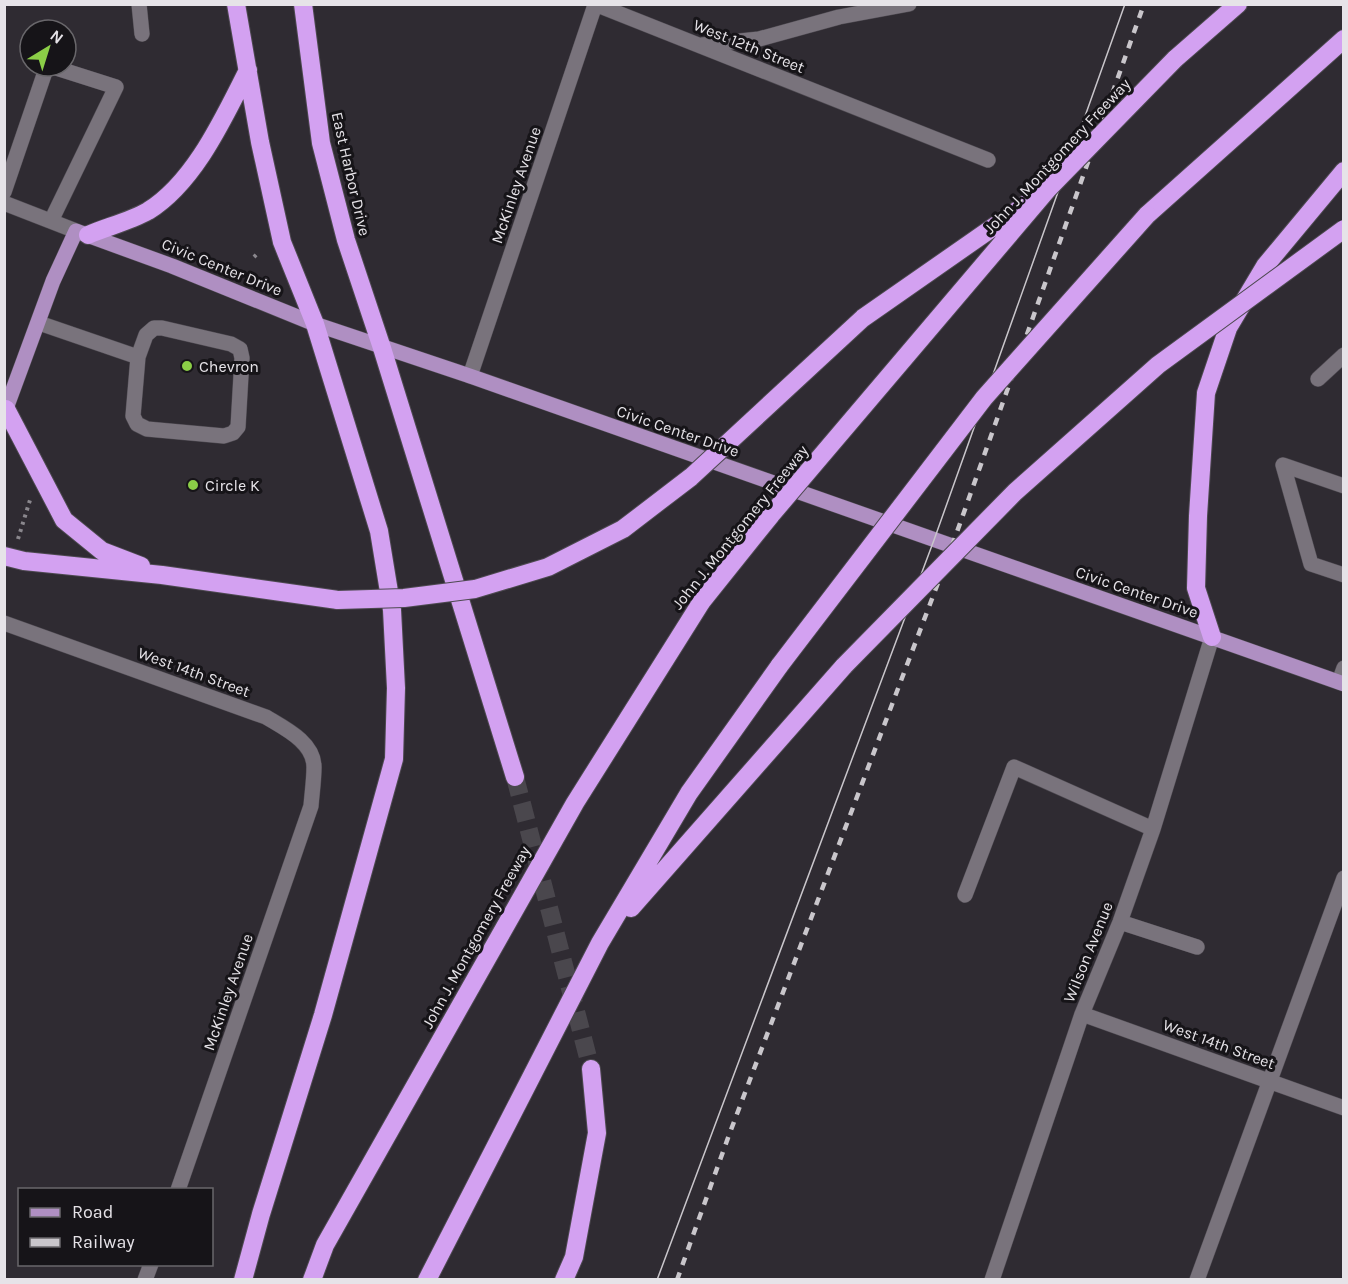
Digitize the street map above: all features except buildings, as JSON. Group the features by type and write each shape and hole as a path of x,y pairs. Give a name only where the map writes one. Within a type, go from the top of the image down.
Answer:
{"highway":[{"path":"236,4 260,142 282,242 315,324 379,531 392,610 396,688 394,759 323,1015 261,1214 243,1280"},
{"name":"East Harbor Drive","path":"303,4 321,143 346,240 382,348 515,777"},
{"name":"John J. Montgomery Freeway","path":"312,1280 325,1245 574,803 702,601 779,506 1048,189 1175,58 1238,4"},
{"path":"427,1280 600,943 689,794 780,665 984,398 1147,215 1344,39"},
{"path":"82,233 148,211 172,190 202,156 248,70"},
{"path":"1212,637 1196,588 1206,393 1228,328 1265,266 1344,171"},
{"path":"4,556 24,561 162,574 338,600 404,598 475,589 548,567 623,529 691,477 863,318 1048,189"},
{"path":"600,943 844,666 1015,492 1158,365 1344,229"},
{"path":"5,412 64,520 102,550 162,574"},
{"path":"564,1280 574,1257 597,1133 591,1069"}],"main road":[{"name":"Civic Center Drive","path":"82,233 382,348 470,376 1212,637 1342,678"},
{"path":"5,412 53,281 82,233"}],"street":[{"path":"139,4 142,34"},
{"path":"699,45 759,39 839,17 909,4"},
{"name":"West 12th Street","path":"603,6 988,160"},
{"name":"McKinley Avenue","path":"470,376 603,6"},
{"path":"51,221 116,87 78,75"},
{"path":"4,192 45,78"},
{"name":"Civic Center Drive","path":"4,203 82,233"},
{"path":"39,323 138,357"},
{"path":"154,328 231,344 240,349 242,358 238,427 233,433 224,436 147,429 137,424 133,416 138,357 146,335 154,328"},
{"path":"1318,380 1344,354"},
{"path":"1344,486 1283,465 1311,564 1344,575"},
{"name":"West 14th Street","path":"4,623 266,717 307,746 314,764 311,806"},
{"name":"Wilson Avenue","path":"992,1280 1082,1014 1120,922 1152,830 1212,637"},
{"path":"965,894 1014,767 1152,830"},
{"name":"McKinley Avenue","path":"179,1188 311,806"},
{"path":"1197,1280 1344,878"},
{"path":"1120,922 1197,947"},
{"name":"West 14th Street","path":"1082,1014 1344,1108"}],"path":[{"path":"254,257 258,253"},
{"path":"17,543 33,495"}],"tunnel":[{"path":"515,777 591,1069"}],"tram line":[{"path":"657,1280 934,540 1125,4"}],"railway":[{"path":"677,1280 729,1135 952,546 1144,4"}],"place":[{"name":"Chevron","path":"187,366"},
{"name":"Circle K","path":"193,485"}]}
